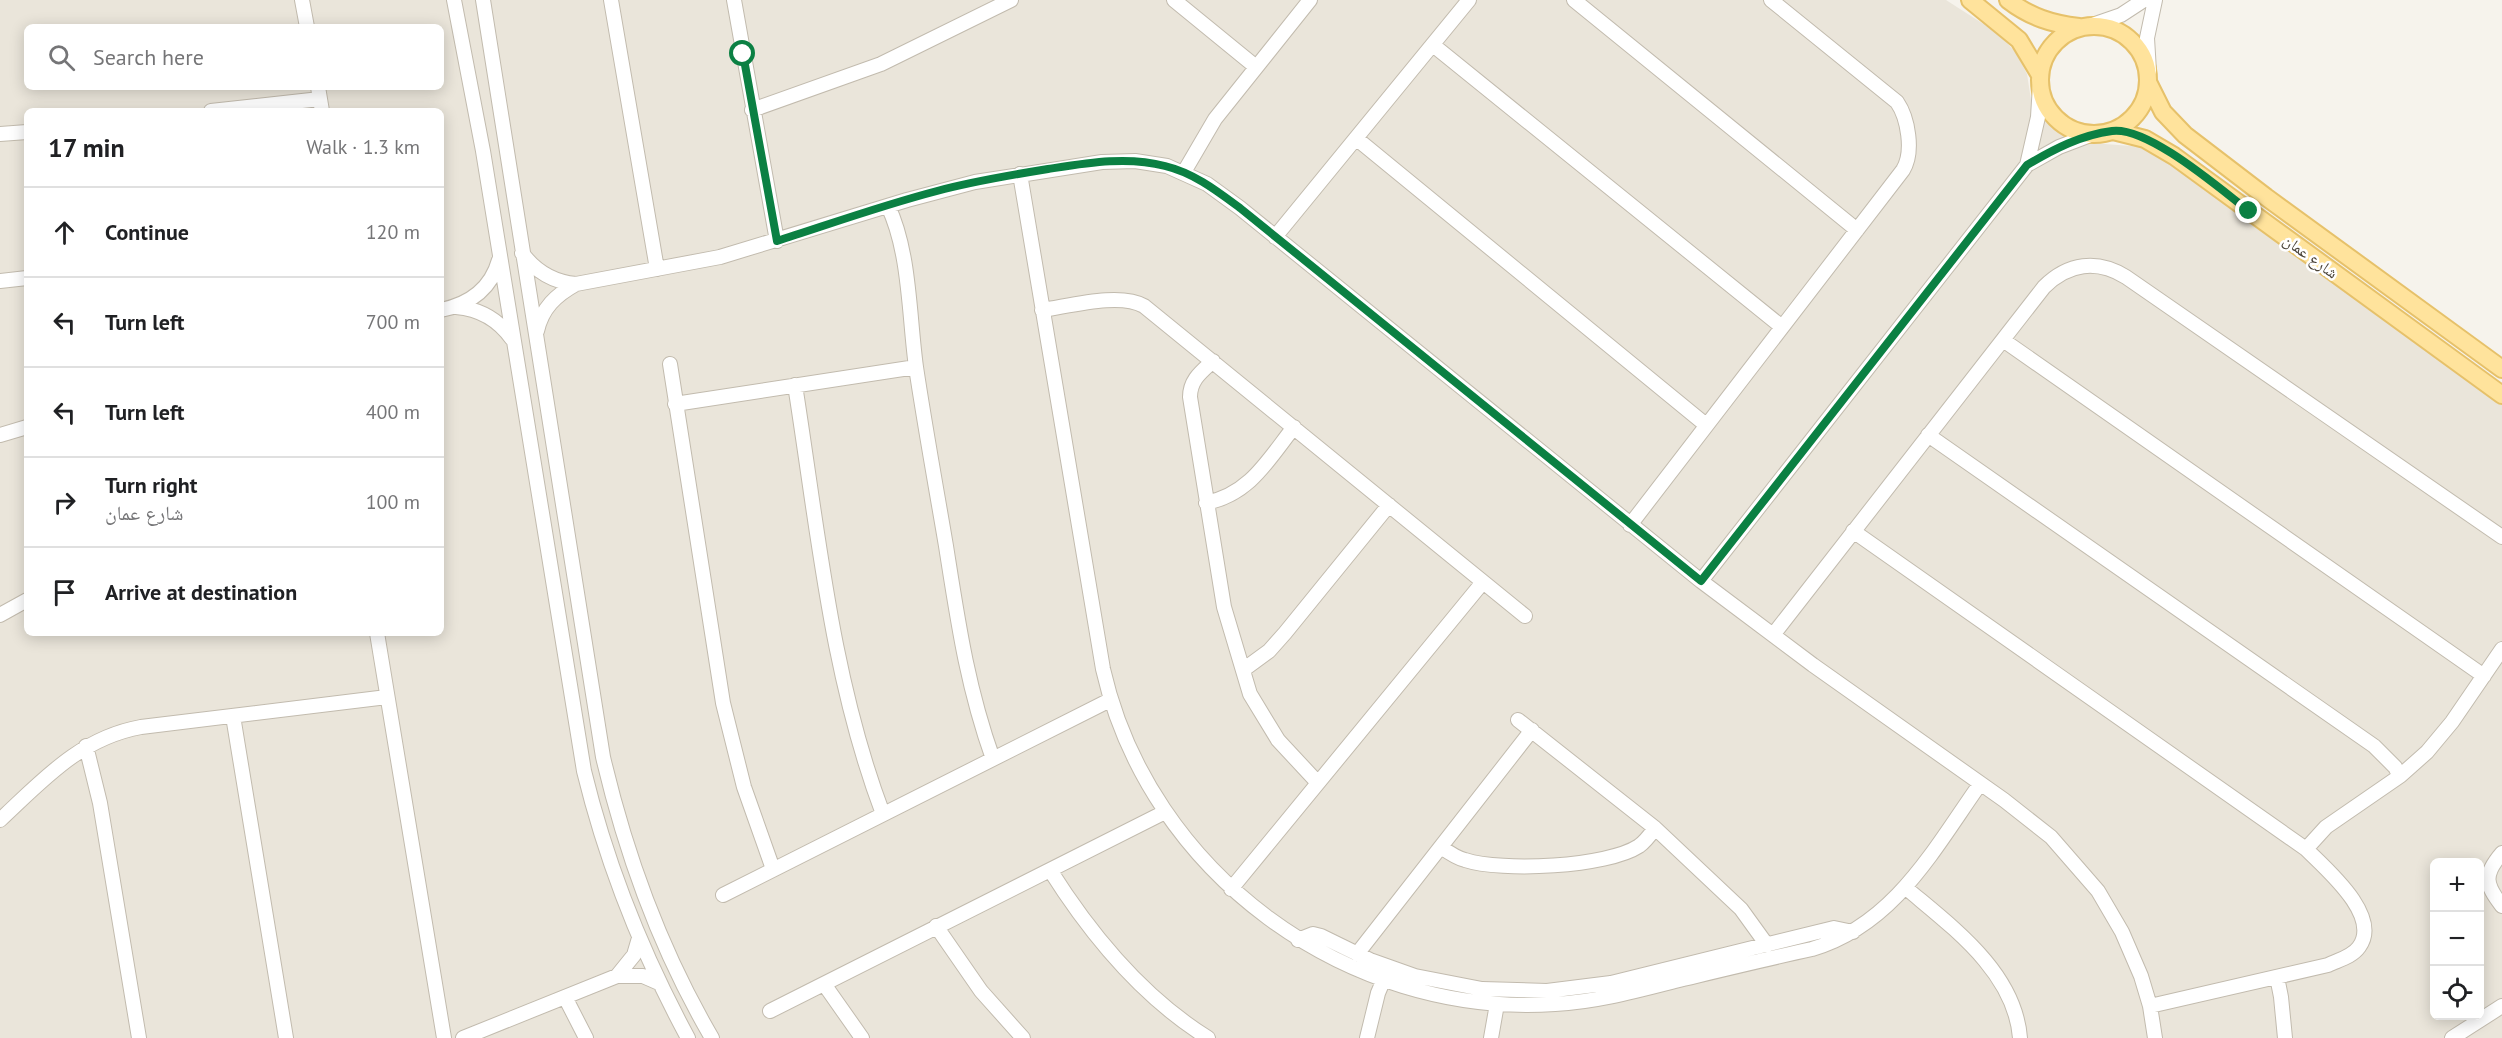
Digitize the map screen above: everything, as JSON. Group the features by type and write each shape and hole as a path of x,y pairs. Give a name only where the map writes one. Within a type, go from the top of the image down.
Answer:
{"main road":[{"path":"1970,0 2019,40 2040,80 2046,103 2057,119 2079,132 2092,134 2113,131 2131,120 2147,94 2149,78 2138,47 2129,38 2105,26 2049,22 2035,17 2008,0"},
{"path":"2040,80 2043,62 2052,45 2067,32 2086,26"},
{"name":"شارع عمان","path":"2149,78 2163,112 2185,135 2502,369"},
{"name":"شارع عمان","path":"2113,131 2145,140 2175,156 2502,395"}],"street":[{"path":"302,0 306,24"},
{"path":"454,0 500,256 584,771 603,840 639,938 659,983 688,1038"},
{"path":"483,0 596,717 610,786 647,902 678,973 712,1038"},
{"path":"611,0 657,269"},
{"path":"734,0 777,241"},
{"path":"752,110 881,64 1011,0"},
{"path":"1174,0 1256,67"},
{"path":"1184,172 1215,119 1310,0"},
{"path":"1275,237 1470,0"},
{"path":"1574,0 1857,230"},
{"path":"1630,525 1906,165 1909,149 1902,110 1893,98 1771,0"},
{"path":"2086,26 2121,15 2144,0"},
{"path":"2149,78 2147,38 2155,0"},
{"path":"1433,45 1782,327"},
{"path":"2027,165 2038,117 2040,80"},
{"path":"238,108 320,99"},
{"path":"0,134 24,132"},
{"path":"1701,581 2027,165 2059,147 2092,134"},
{"path":"1357,140 1706,425"},
{"path":"522,253 536,269 545,275 565,283 576,284 720,257 975,182 1120,160 1151,163 1184,172 1215,190 1275,237 1701,581 2034,822 2084,872 2122,932 2141,976 2150,1005 2155,1038"},
{"path":"1020,174 1110,700 1123,734 1165,812 1192,848 1259,913 1298,940 1339,962 1384,979 1439,995 1497,1004 1555,1004 1613,997 1825,945 1853,932 1876,917 1906,888 1980,784"},
{"path":"888,206 896,224 901,249 916,367 960,643 974,702 993,759"},
{"path":"447,308 467,302 479,294 489,283 500,256"},
{"path":"1773,635 2044,287 2064,271 2090,265 2115,270 2502,537"},
{"path":"0,281 24,278"},
{"path":"536,337 545,309 559,294 576,284"},
{"path":"1042,310 1118,300 1136,301 1153,312 1525,616"},
{"path":"447,308 482,312 505,329 513,341"},
{"path":"2003,340 2484,676"},
{"path":"1213,361 1195,378 1190,390 1224,607 1250,694 1278,740 1318,783"},
{"path":"669,364 723,703 744,787 773,869"},
{"path":"675,404 916,367"},
{"path":"795,386 840,669 858,743 883,814"},
{"path":"1206,503 1221,500 1240,491 1250,482 1294,427"},
{"path":"0,435 24,428"},
{"path":"1928,435 2374,746 2395,767 2400,776"},
{"path":"1242,670 1262,657 1285,633 1389,505"},
{"path":"1853,531 2306,849 2354,902 2365,920 2365,935 2359,948 2347,957 2328,965 2150,1005"},
{"path":"1232,889 1483,582"},
{"path":"0,615 24,602"},
{"path":"377,636 444,1038"},
{"path":"2306,849 2332,822 2400,776 2427,752 2452,722 2502,649"},
{"path":"0,820 60,764 86,746 128,729 387,698"},
{"path":"723,895 1110,700"},
{"path":"233,716 286,1038"},
{"path":"1518,720 1655,828 1741,909 1767,945"},
{"path":"1357,954 1532,730"},
{"path":"86,746 102,813 139,1038"},
{"path":"770,1011 1165,812"},
{"path":"1441,847 1464,860 1483,864 1520,867 1550,866 1625,853 1647,840 1655,828"},
{"path":"2502,853 2491,866 2488,877 2490,890 2502,906"},
{"path":"1050,870 1083,919 1120,964 1185,1024 1208,1038"},
{"path":"1906,888 1958,933 1987,964 2009,1000 2017,1020 2020,1038"},
{"path":"936,926 981,991 1023,1038"},
{"path":"1298,940 1313,934 1415,976 1461,986 1536,991 1611,983 1834,928 1853,932"},
{"path":"617,976 634,955 639,938"},
{"path":"463,1038 617,976 643,976 659,983"},
{"path":"2277,977 2285,1038"},
{"path":"1367,1038 1376,999 1384,979"},
{"path":"824,984 862,1038"},
{"path":"565,997 586,1038"},
{"path":"1491,1038 1497,1004"},
{"path":"2452,1038 2502,1006"}],"shaded area":[{"path":"0,0 1946,0 1999,34 2016,53 2027,74 2031,100 2048,121 2063,132 2092,143 2144,147 2169,158 2338,286 2502,404 2502,1038 0,1038"}],"route":[{"path":"743,54 777,241 937,191 975,182 1120,160 1151,163 1184,172 1206,184 1240,208 1701,581 2027,165 2059,147 2092,134 2113,131 2130,134 2175,156 2249,211"}]}
